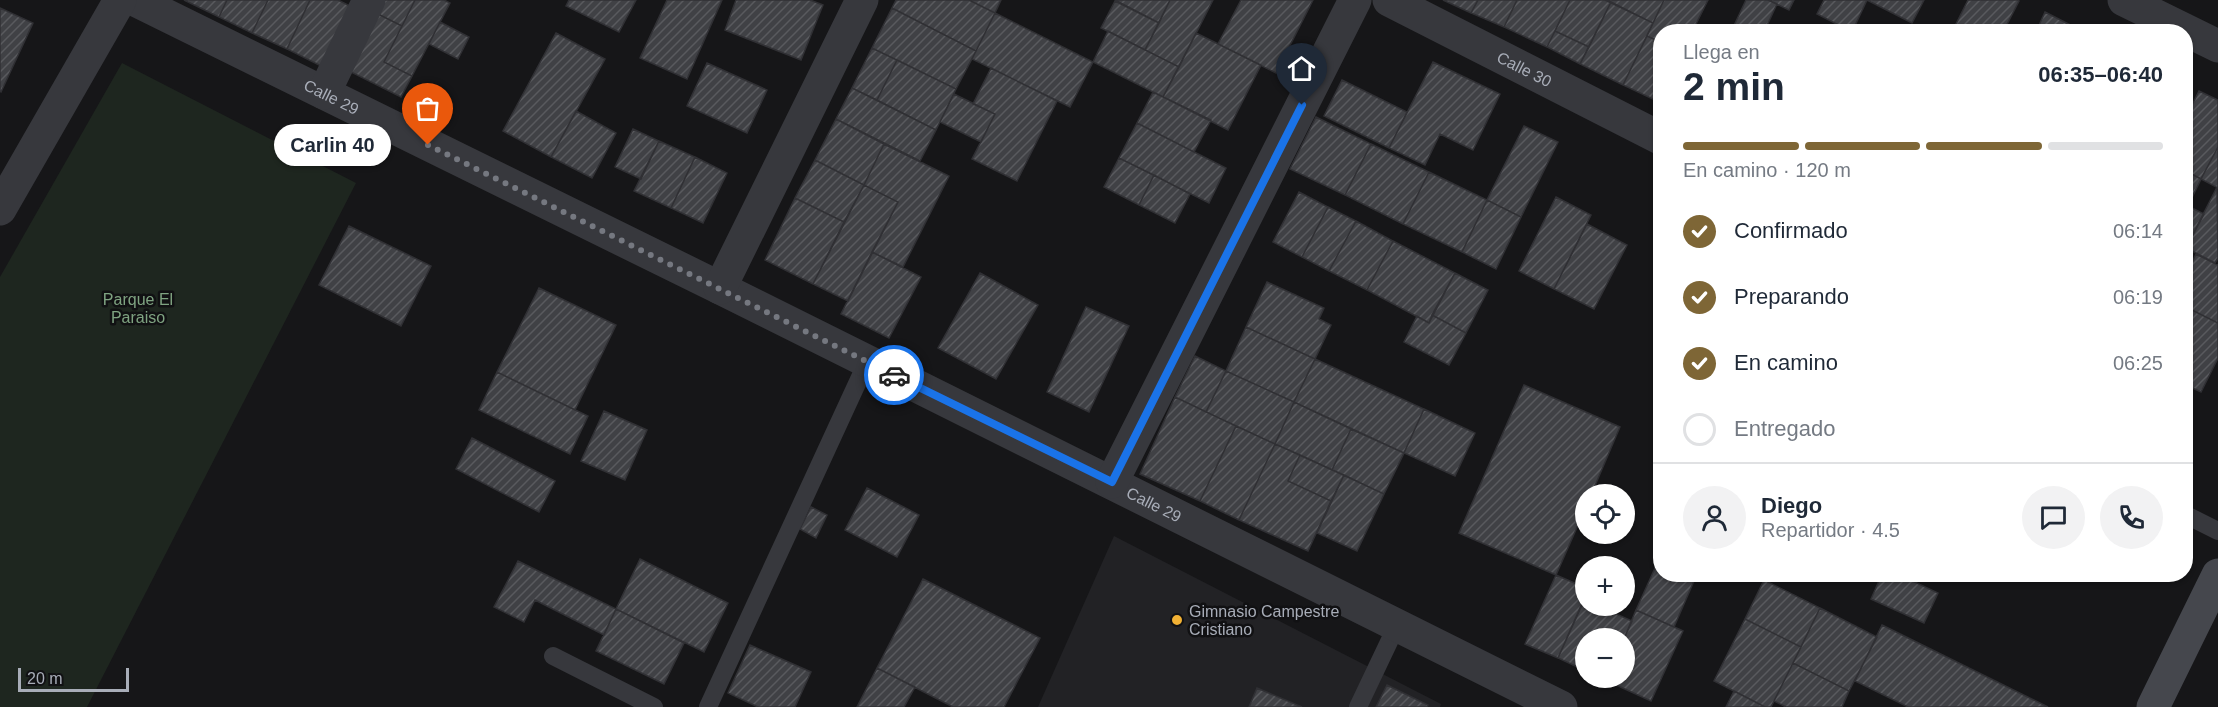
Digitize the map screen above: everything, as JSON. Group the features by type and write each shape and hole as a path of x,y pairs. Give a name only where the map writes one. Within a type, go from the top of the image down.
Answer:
{"street":[{"path":"324,93 369,0"},
{"path":"720,288 862,0"},
{"path":"1112,482 1355,0"},
{"name":"Calle 30","path":"1389,0 1653,134"},
{"path":"2124,0 2173,24"},
{"path":"0,209 138,1"},
{"name":"Calle 29","path":"138,1 1112,482 1561,707"},
{"path":"2193,34 2218,46"},
{"path":"2153,707 2218,575"}],"lane":[{"path":"708,707 867,362"},
{"path":"2193,518 2218,531"},
{"path":"1358,707 1397,625"},
{"path":"553,656 654,707"}],"shaded area":[{"name":"Gimnasio Campestre Cristiano","path":"1114,536 1441,704 1440,707 1038,707"}],"green space":[{"name":"Parque El Paraiso","path":"122,63 356,183 87,707 0,707 0,277"}],"building":[{"path":"184,0 227,0 219,17"},
{"path":"227,0 268,0 252,33 219,17"},
{"path":"268,0 310,0 287,49 252,33"},
{"path":"310,0 338,0 356,9 327,69 287,49"},
{"path":"383,0 415,0 402,26 376,13"},
{"path":"415,0 444,0 450,3 412,76 384,62"},
{"path":"569,0 636,0 619,32 566,6"},
{"path":"667,0 722,0 687,79 640,58"},
{"path":"736,0 810,0 823,5 801,60 725,30"},
{"path":"896,0 969,0 995,13 976,51 892,8"},
{"path":"969,0 1001,0 995,13"},
{"path":"1115,0 1170,0 1159,23"},
{"path":"1170,0 1213,0 1179,67 1145,50"},
{"path":"1241,0 1313,0 1276,73 1218,44"},
{"path":"1443,0 1478,0 1471,13"},
{"path":"1478,0 1517,0 1504,27 1471,13"},
{"path":"1517,0 1570,0 1547,47 1504,27"},
{"path":"1570,0 1611,2 1589,47 1555,31"},
{"path":"1605,0 1664,0 1653,23"},
{"path":"1664,0 1708,0 1696,24 1653,24 1653,39 1647,36"},
{"path":"1746,0 1768,0 1777,4 1768,24 1735,24"},
{"path":"1768,0 1794,0 1789,10"},
{"path":"1824,0 1867,0 1856,24 1836,24 1817,14"},
{"path":"1867,0 1924,0 1912,23"},
{"path":"1968,0 2019,1 2007,24 1956,24"},
{"path":"1115,1 1159,23 1145,50 1101,28"},
{"path":"1611,2 1653,23 1623,85 1580,64"},
{"path":"0,8 33,23 1,92 0,91"},
{"path":"892,8 976,51 956,89 872,48"},
{"path":"2045,12 2068,24 2040,24"},
{"path":"376,13 402,26 384,62 412,76 401,97 347,70"},
{"path":"995,13 1093,62 1070,107 972,59"},
{"path":"440,22 469,37 458,59 429,44"},
{"path":"1108,31 1179,67 1163,97 1093,62"},
{"path":"1555,31 1589,47 1580,64 1547,47"},
{"path":"556,33 605,59 551,157 503,131"},
{"path":"1196,33 1261,65 1228,130 1163,97"},
{"path":"1647,36 1653,39 1653,99 1623,85"},
{"path":"872,48 897,60 877,100 852,88"},
{"path":"897,60 956,89 936,130 877,100"},
{"path":"1433,62 1500,94 1473,150 1440,134 1425,165 1389,148"},
{"path":"707,63 767,90 747,133 687,106"},
{"path":"991,68 1057,101 1017,181 972,159 995,114 973,104"},
{"path":"1342,80 1407,112 1389,148 1324,116"},
{"path":"852,88 936,130 920,161 836,119"},
{"path":"2199,91 2218,100 2218,147 2201,179 2193,175 2193,103"},
{"path":"1153,92 1211,120 1194,152 1137,123"},
{"path":"954,94 995,114 981,142 940,122"},
{"path":"576,111 616,133 592,178 551,157"},
{"path":"1316,117 1371,144 1345,195 1290,169"},
{"path":"836,119 884,144 864,185 815,160"},
{"path":"1137,123 1226,168 1209,203 1119,158"},
{"path":"1524,126 1558,142 1521,217 1487,200"},
{"path":"633,129 659,141 641,179 615,167"},
{"path":"659,141 695,157 671,208 634,191"},
{"path":"884,144 949,176 903,267 872,252 898,202 864,185"},
{"path":"1371,144 1429,172 1403,224 1345,195"},
{"path":"2218,147 2218,188 2201,179"},
{"path":"695,157 727,173 703,223 671,208"},
{"path":"1119,158 1154,175 1139,205 1104,187"},
{"path":"815,160 864,185 844,222 795,198"},
{"path":"1429,172 1487,200 1462,252 1403,224"},
{"path":"1154,175 1190,194 1175,223 1139,205"},
{"path":"2193,175 2201,179 2193,196"},
{"path":"864,185 898,202 848,301 813,284"},
{"path":"2217,187 2218,258 2215,263 2193,252 2193,234"},
{"path":"1299,192 1328,207 1302,257 1273,242"},
{"path":"1556,197 1591,215 1554,289 1519,271"},
{"path":"795,198 844,222 813,284 765,260"},
{"path":"1487,200 1521,217 1496,269 1462,252"},
{"path":"1328,207 1356,221 1329,271 1302,257"},
{"path":"2193,208 2204,214 2193,235"},
{"path":"1356,221 1393,241 1367,290 1329,271"},
{"path":"1587,224 1627,245 1594,309 1554,289"},
{"path":"349,226 431,266 401,326 319,285"},
{"path":"1393,241 1455,273 1429,323 1367,290"},
{"path":"872,252 921,277 889,338 841,314"},
{"path":"2196,254 2218,265 2218,323 2193,310 2193,260"},
{"path":"980,273 1038,305 996,379 938,348"},
{"path":"1455,273 1488,290 1466,333 1432,315"},
{"path":"1267,282 1324,308 1319,319 1331,325 1315,359 1246,327"},
{"path":"539,288 616,325 575,410 497,372"},
{"path":"1086,307 1129,326 1089,412 1047,392"},
{"path":"2193,310 2218,323 2218,358 2201,392 2193,388"},
{"path":"1432,315 1466,333 1449,365 1404,342 1417,316 1429,323"},
{"path":"1246,327 1315,359 1294,402 1226,371"},
{"path":"1195,356 1226,371 1206,412 1175,397"},
{"path":"1315,359 1424,409 1404,453 1294,402"},
{"path":"1226,371 1294,402 1275,444 1206,412"},
{"path":"497,372 588,416 570,454 479,410"},
{"path":"1524,385 1620,427 1596,484 1575,484 1575,532 1556,575 1459,533"},
{"path":"1175,397 1236,426 1200,501 1140,474"},
{"path":"1294,402 1351,429 1332,470 1275,444"},
{"path":"1424,409 1475,433 1455,476 1404,453"},
{"path":"604,411 647,430 625,480 581,461"},
{"path":"1236,426 1275,444 1239,520 1200,501"},
{"path":"1351,429 1404,453 1384,494 1332,470"},
{"path":"472,438 555,481 539,512 456,469"},
{"path":"1275,444 1300,455 1288,481 1331,501 1308,551 1239,520"},
{"path":"1300,455 1344,475 1331,501 1288,481"},
{"path":"1344,475 1384,494 1357,551 1317,533"},
{"path":"867,488 919,515 897,557 845,530"},
{"path":"811,507 827,515 816,538 800,529"},
{"path":"640,559 728,603 704,652 616,609"},
{"path":"518,561 616,609 604,635 535,600 524,622 494,607"},
{"path":"1653,572 1653,582 1694,582 1674,627 1636,610"},
{"path":"1556,575 1575,583 1575,616 1577,616 1558,658 1525,644"},
{"path":"923,579 1040,638 1004,707 953,707 877,668"},
{"path":"1763,582 1768,582 1820,608 1801,647 1745,619"},
{"path":"1878,582 1915,582 1938,593 1924,623 1871,599"},
{"path":"1820,608 1877,637 1849,691 1793,663"},
{"path":"616,609 684,643 664,684 596,651"},
{"path":"1636,610 1683,631 1651,701 1623,688 1635,688 1635,628 1629,628"},
{"path":"1577,616 1621,616 1632,621 1629,628 1575,628 1575,666 1558,658"},
{"path":"1745,619 1801,647 1771,707 1765,707 1714,681"},
{"path":"1882,625 2048,707 1908,707 1855,681"},
{"path":"750,645 811,672 795,707 758,707 728,693"},
{"path":"1793,663 1849,691 1842,707 1786,707 1774,701"},
{"path":"877,668 915,687 904,707 857,707"},
{"path":"1387,685 1428,705 1427,707 1376,707"},
{"path":"1257,688 1302,707 1249,707"},
{"path":"1734,691 1765,707 1726,707"}],"way so far":[{"path":"428,145 894,375"}],"place":[{"name":"Carlin 40","path":"428,145"},
{"name":"Gimnasio Campestre Cristiano","path":"1177,620"}],"route":[{"path":"894,375 1112,482 1302,105"}]}
